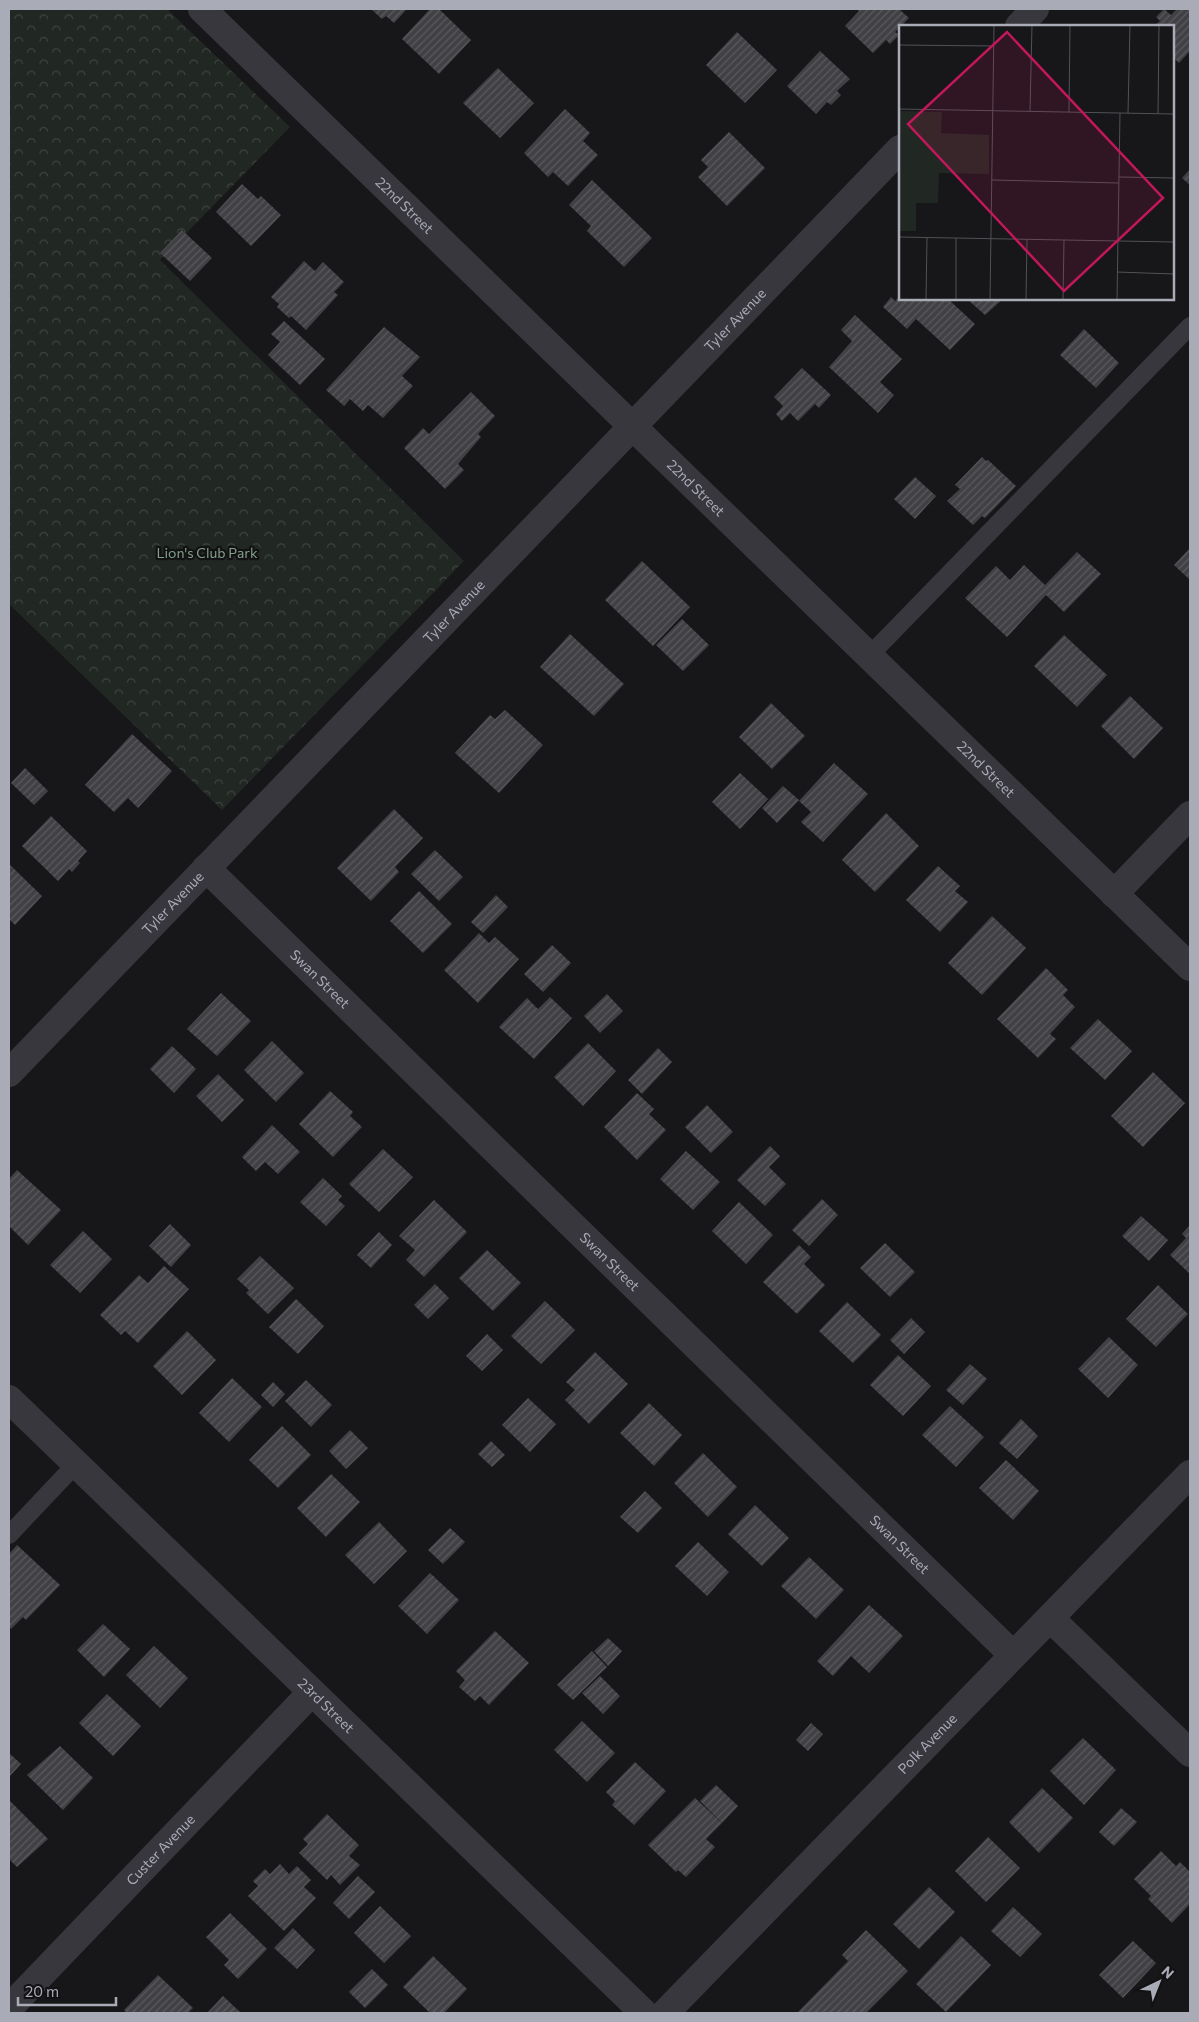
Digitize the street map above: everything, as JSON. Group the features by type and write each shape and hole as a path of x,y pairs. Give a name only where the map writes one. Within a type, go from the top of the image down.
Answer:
{"street":[{"name":"22nd Street","path":"202,9 1190,967"},
{"name":"Tyler Avenue","path":"9,1073 899,150"},
{"path":"1114,894 1190,816"},
{"name":"Swan Street","path":"206,868 1013,1655"},
{"name":"23rd Street","path":"9,1399 644,2013"},
{"name":"Polk Avenue","path":"665,2013 1013,1655 1051,1619 1190,1474"},
{"path":"1051,1619 1190,1753"},
{"name":"Custer Avenue","path":"9,2008 312,1692"}],"lane":[{"path":"869,656 1190,326"},
{"path":"9,1535 76,1464"}],"green space":[{"name":"Lion's Club Park","path":"9,9 167,9 290,127 160,260 464,561 222,810 9,604"}],"building":[{"path":"371,9 407,9 394,23 386,16 382,19"},
{"path":"430,9 439,9 471,40 439,74 402,39"},
{"path":"857,9 899,9 909,18 902,25 899,25 895,32 899,35 890,44 886,40 873,53 845,26 859,11"},
{"path":"1164,9 1171,15 1177,9 1190,9 1190,51 1179,63 1174,58 1174,25 1155,25 1160,21 1156,17"},
{"path":"737,32 777,70 745,103 706,65"},
{"path":"820,51 850,79 837,91 841,95 831,105 827,102 816,114 787,86"},
{"path":"498,68 534,103 500,138 463,103"},
{"path":"565,109 590,133 583,141 598,155 568,186 553,172 548,177 524,153"},
{"path":"729,132 765,168 727,206 698,177 708,167 701,160"},
{"path":"1190,169 1190,185 1182,178"},
{"path":"592,180 652,238 624,267 587,231 591,226 569,205"},
{"path":"242,184 258,199 261,196 281,215 251,246 216,212"},
{"path":"182,230 212,258 190,281 160,253"},
{"path":"304,261 315,271 323,262 344,282 334,292 338,295 306,330 291,316 289,318 277,307 279,304 271,297"},
{"path":"899,296 899,300 949,300 975,324 950,350 916,319 907,329 883,307 891,297 895,301"},
{"path":"968,300 1002,300 985,315"},
{"path":"855,315 902,359 880,382 894,395 878,413 829,367 852,341 841,330"},
{"path":"284,321 325,359 300,385 268,355 280,342 271,334"},
{"path":"384,327 420,357 402,376 413,386 383,418 368,405 363,411 350,399 344,406 326,390"},
{"path":"1084,329 1119,363 1096,388 1060,355"},
{"path":"802,368 831,395 819,408 815,404 798,421 790,413 782,421 776,414 783,406 774,397"},
{"path":"471,392 495,416 478,434 481,437 458,464 464,470 445,489 404,448 423,428 429,434"},
{"path":"982,457 986,461 988,460 1016,486 985,518 982,516 973,525 947,501 960,489 955,485"},
{"path":"915,477 936,496 915,519 894,499"},
{"path":"1190,548 1190,580 1174,565"},
{"path":"1077,552 1101,574 1064,612 1046,595 1007,637 965,598 996,566 1010,580 1024,565 1045,585"},
{"path":"642,561 690,607 653,646 605,600"},
{"path":"682,619 709,645 683,671 656,645"},
{"path":"570,634 624,684 594,716 540,667"},
{"path":"1064,635 1107,675 1077,707 1034,666"},
{"path":"1130,696 1163,728 1134,759 1101,726"},
{"path":"771,703 805,736 772,769 739,737"},
{"path":"505,710 543,745 499,793 455,753 490,715 495,719"},
{"path":"132,734 172,771 138,808 128,798 114,812 85,785"},
{"path":"834,763 868,794 823,842 801,822 811,812 799,801"},
{"path":"25,768 48,791 34,805 11,783"},
{"path":"740,773 768,799 740,829 712,802"},
{"path":"783,786 799,800 777,823 762,808"},
{"path":"394,809 423,838 395,867 399,872 371,901 337,868"},
{"path":"886,813 919,846 875,892 842,860"},
{"path":"51,816 87,851 78,861 80,863 72,872 69,869 58,881 22,846"},
{"path":"435,850 463,877 439,901 411,874"},
{"path":"9,864 42,896 15,925 9,919"},
{"path":"938,866 960,886 955,891 968,902 940,932 906,900"},
{"path":"419,891 452,924 423,953 390,921"},
{"path":"496,895 508,907 483,933 471,922"},
{"path":"992,916 1026,948 982,995 948,963"},
{"path":"479,933 489,943 495,937 519,959 478,1003 444,970"},
{"path":"552,945 571,963 543,992 524,974"},
{"path":"1046,968 1068,990 1063,995 1075,1007 1050,1034 1056,1039 1038,1058 997,1019"},
{"path":"221,993 251,1021 217,1056 187,1029"},
{"path":"607,994 623,1011 600,1033 584,1016"},
{"path":"550,997 572,1018 534,1059 499,1027 527,998 538,1009"},
{"path":"1098,1019 1132,1051 1105,1080 1070,1048"},
{"path":"272,1041 304,1073 276,1102 244,1070"},
{"path":"588,1043 616,1071 583,1106 554,1077"},
{"path":"172,1046 196,1069 174,1093 150,1069"},
{"path":"658,1048 672,1062 642,1094 628,1080"},
{"path":"1153,1072 1185,1103 1143,1147 1111,1116"},
{"path":"218,1074 244,1100 222,1122 196,1096"},
{"path":"330,1091 353,1112 350,1116 362,1127 333,1157 299,1124"},
{"path":"637,1093 654,1109 649,1114 666,1130 637,1160 604,1127"},
{"path":"707,1105 733,1132 711,1153 685,1127"},
{"path":"272,1125 300,1152 278,1174 265,1162 256,1171 242,1157"},
{"path":"770,1146 780,1156 769,1167 786,1184 765,1206 737,1180"},
{"path":"383,1149 413,1177 379,1212 349,1184"},
{"path":"686,1151 720,1182 693,1210 660,1179"},
{"path":"17,1170 61,1210 28,1245 9,1226 9,1179"},
{"path":"323,1178 342,1196 338,1200 345,1206 326,1226 300,1202"},
{"path":"822,1199 838,1215 809,1246 792,1230"},
{"path":"434,1200 467,1232 424,1277 406,1260 415,1250 399,1236"},
{"path":"739,1202 773,1235 746,1264 712,1231"},
{"path":"1141,1216 1168,1240 1149,1261 1122,1236"},
{"path":"170,1224 191,1245 171,1267 149,1246"},
{"path":"1190,1225 1190,1274 1170,1255 1186,1238 1182,1234"},
{"path":"83,1231 112,1259 80,1293 50,1265"},
{"path":"379,1232 392,1245 371,1268 357,1255"},
{"path":"885,1243 915,1272 890,1297 860,1268"},
{"path":"799,1245 811,1257 804,1264 825,1285 797,1314 763,1282"},
{"path":"487,1250 521,1283 493,1311 459,1278"},
{"path":"260,1256 294,1288 268,1314 246,1293 249,1290 237,1279"},
{"path":"164,1266 189,1289 138,1343 125,1331 121,1335 100,1315 139,1275 148,1283"},
{"path":"435,1284 449,1298 428,1319 414,1305"},
{"path":"1158,1285 1188,1314 1156,1347 1126,1319"},
{"path":"296,1299 324,1326 298,1354 269,1327"},
{"path":"545,1301 575,1330 541,1364 511,1336"},
{"path":"847,1302 881,1335 853,1363 819,1331"},
{"path":"911,1318 925,1332 904,1354 890,1340"},
{"path":"187,1331 216,1360 182,1395 153,1366"},
{"path":"487,1334 503,1350 482,1371 466,1356"},
{"path":"1109,1337 1138,1365 1108,1398 1078,1369"},
{"path":"595,1352 628,1384 589,1424 565,1400 575,1390 566,1382"},
{"path":"898,1355 931,1386 903,1416 870,1385"},
{"path":"970,1364 987,1379 963,1405 946,1390"},
{"path":"232,1378 262,1407 229,1442 199,1413"},
{"path":"306,1380 332,1405 311,1427 285,1401"},
{"path":"273,1382 285,1394 273,1407 261,1395"},
{"path":"528,1398 556,1424 530,1452 502,1425"},
{"path":"649,1403 682,1435 654,1466 620,1433"},
{"path":"950,1406 984,1437 956,1467 922,1435"},
{"path":"1021,1419 1038,1436 1017,1459 999,1443"},
{"path":"282,1426 311,1455 278,1488 249,1460"},
{"path":"350,1430 368,1448 346,1469 329,1451"},
{"path":"491,1441 505,1455 492,1467 478,1454"},
{"path":"703,1453 737,1487 708,1517 674,1483"},
{"path":"1006,1460 1039,1491 1013,1520 979,1488"},
{"path":"331,1474 360,1502 326,1537 297,1508"},
{"path":"645,1491 662,1508 638,1533 620,1517"},
{"path":"755,1505 789,1538 762,1566 728,1534"},
{"path":"379,1522 407,1551 374,1584 345,1555"},
{"path":"450,1528 465,1542 443,1564 428,1550"},
{"path":"698,1542 729,1572 707,1596 675,1566"},
{"path":"17,1545 60,1585 26,1620 23,1617 11,1629 9,1626 9,1554"},
{"path":"809,1557 844,1590 816,1619 781,1586"},
{"path":"430,1573 459,1600 427,1634 398,1606"},
{"path":"869,1605 903,1636 869,1673 851,1656 833,1676 817,1661"},
{"path":"103,1624 130,1649 104,1677 77,1650"},
{"path":"495,1631 529,1663 489,1705 480,1696 475,1701 459,1687 465,1680 456,1671"},
{"path":"608,1638 622,1651 608,1666 594,1651"},
{"path":"154,1646 188,1678 160,1708 126,1675"},
{"path":"592,1651 607,1667 573,1700 557,1685"},
{"path":"600,1676 620,1696 603,1714 582,1693"},
{"path":"107,1694 141,1726 113,1756 79,1723"},
{"path":"582,1721 615,1753 587,1782 554,1750"},
{"path":"811,1723 823,1734 808,1751 796,1740"},
{"path":"1083,1738 1116,1770 1084,1805 1050,1771"},
{"path":"60,1746 93,1778 63,1810 27,1775"},
{"path":"9,1753 21,1764 9,1777"},
{"path":"635,1762 666,1791 634,1825 612,1805 615,1801 606,1792"},
{"path":"716,1785 738,1806 722,1823 700,1801"},
{"path":"1042,1788 1073,1818 1039,1853 1009,1822"},
{"path":"695,1798 722,1823 706,1839 715,1847 686,1877 678,1870 676,1872 648,1845"},
{"path":"9,1800 48,1839 17,1867 9,1859"},
{"path":"1121,1808 1137,1822 1114,1846 1099,1832"},
{"path":"327,1814 359,1845 349,1856 360,1865 340,1885 331,1875 327,1880 299,1853 308,1844 303,1839"},
{"path":"988,1837 1020,1868 986,1902 955,1871"},
{"path":"1161,1851 1176,1866 1180,1862 1190,1872 1190,1904 1172,1923 1148,1899 1151,1896 1134,1879"},
{"path":"280,1864 289,1874 297,1866 311,1880 304,1887 316,1898 284,1931 248,1896 258,1886 253,1881 265,1869 270,1874"},
{"path":"358,1876 375,1892 349,1919 333,1903"},
{"path":"929,1887 955,1912 919,1949 893,1924"},
{"path":"380,1906 411,1936 384,1963 354,1933"},
{"path":"1013,1907 1042,1934 1020,1957 991,1931"},
{"path":"230,1913 267,1949 238,1979 224,1965 229,1960 206,1937"},
{"path":"293,1928 315,1950 297,1969 274,1948"},
{"path":"866,1930 908,1971 866,2013 797,2013 848,1961 842,1955"},
{"path":"961,1936 991,1965 946,2012 916,1984"},
{"path":"1133,1941 1156,1963 1123,1998 1099,1975"},
{"path":"433,1956 467,1989 444,2013 430,2013 403,1987"},
{"path":"372,1969 388,1985 365,2008 349,1992"},
{"path":"158,1975 193,2008 188,2013 127,2013 124,2010"},
{"path":"223,1996 241,2013 208,2012"}]}
